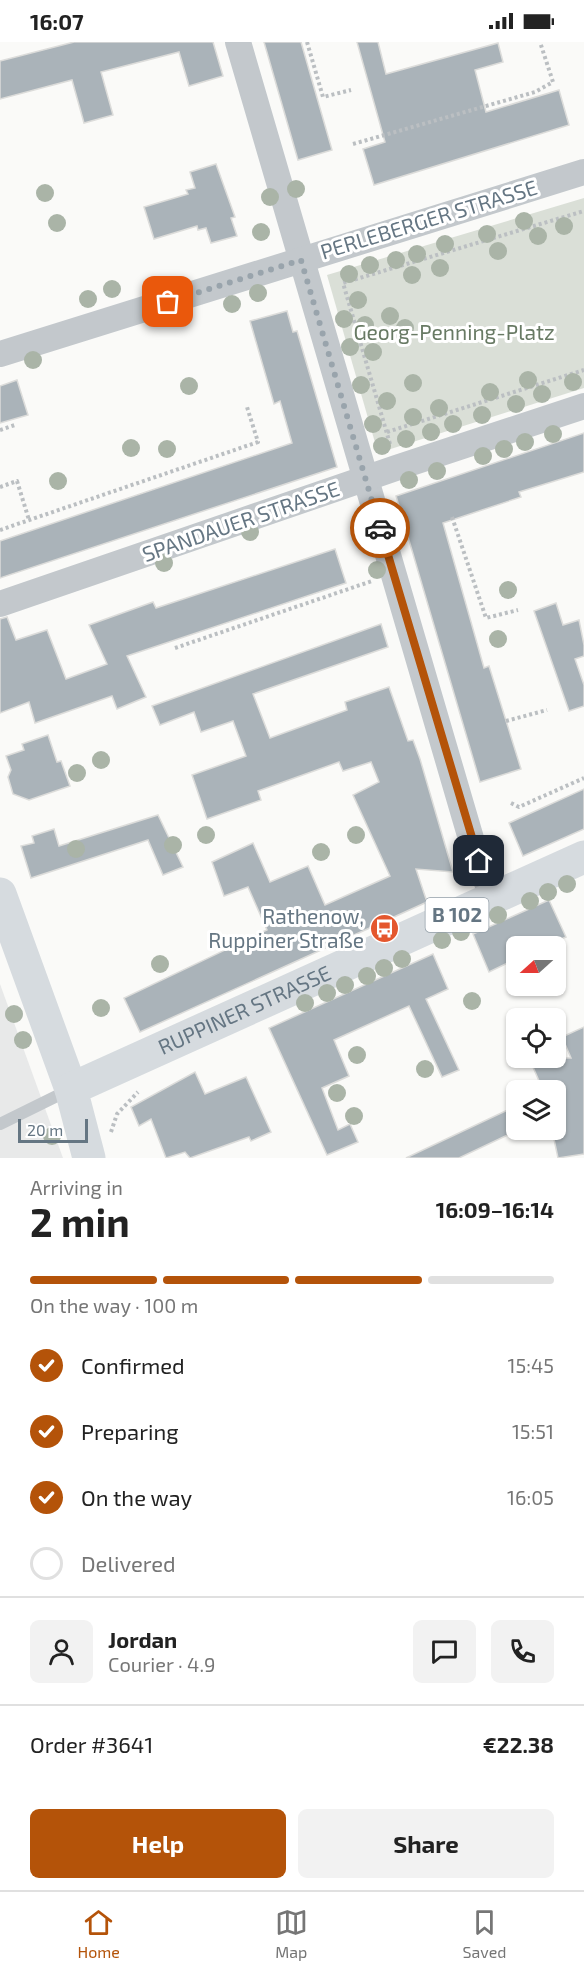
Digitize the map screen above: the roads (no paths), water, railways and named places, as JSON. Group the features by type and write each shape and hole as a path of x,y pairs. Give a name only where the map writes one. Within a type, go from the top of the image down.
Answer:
{"main road":[{"name":"RUPPINER STRASSE","path":"71,1089 584,857"},
{"path":"4,915 71,1089 89,1158"}],"street":[{"path":"238,42 472,842 494,899"},
{"name":"PERLEBERGER STRASSE","path":"0,354 584,172"},
{"name":"SPANDAUER STRASSE","path":"0,604 584,406"}],"lane":[{"path":"0,1124 71,1089"}],"place":[{"name":"Rathenow, Ruppiner Straße","path":"385,929"}],"park label":[{"name":"Georg-Penning-Platz","path":"454,333"}]}
